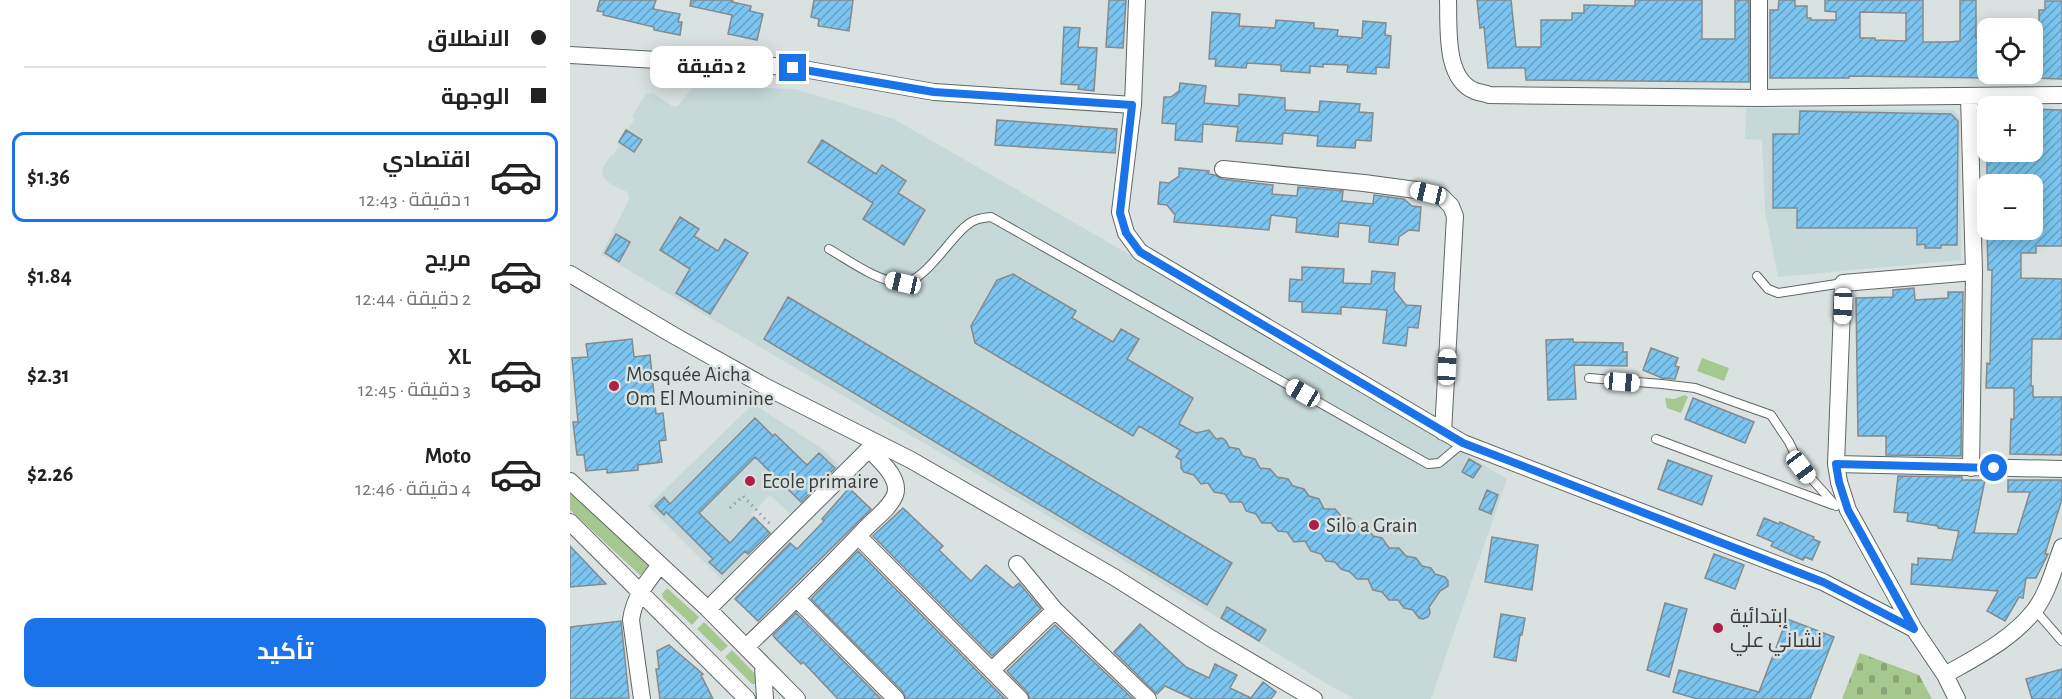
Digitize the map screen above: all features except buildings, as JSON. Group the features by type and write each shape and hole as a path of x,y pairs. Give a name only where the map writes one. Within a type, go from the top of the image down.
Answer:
{"street":[{"path":"1137,0 1132,105 1120,213 1126,233 1140,252 1463,443 1823,582 1914,629"},
{"path":"1448,0 1449,48 1457,73 1474,91 1489,94 1759,98 2062,95"},
{"path":"1759,0 1759,98"},
{"path":"570,54 657,60 718,60 809,70 934,92 1132,105"},
{"path":"1969,96 1974,272 1971,468"},
{"path":"1223,169 1416,190 1441,196 1451,206 1455,216 1443,432"},
{"path":"1957,699 1945,675 1914,629 1842,508 1836,464 1844,283 1974,272"},
{"path":"570,274 872,445 911,460 1114,577 1212,639 1314,699"},
{"path":"708,609 872,445"},
{"path":"746,647 797,599 890,503 895,494 895,483 872,445"},
{"path":"1836,464 2062,469"},
{"path":"570,481 708,609 797,699"},
{"path":"570,522 747,699"},
{"path":"858,536 1020,699"},
{"path":"1945,675 1990,650 2011,634 2035,610 2062,547"},
{"path":"1017,564 1055,610 1148,699"},
{"path":"642,699 631,620 632,608 640,591 660,565"},
{"path":"797,599 897,699"},
{"path":"992,670 1055,610"},
{"path":"763,666 765,699"}],"lane":[{"path":"829,249 882,279 903,283 918,278 966,225 979,218 992,216 1428,464 1439,463 1463,443"},
{"path":"1757,276 1768,289 1778,293 1844,283"},
{"path":"1589,378 1688,387 1771,415 1789,442 1801,467 1842,508"},
{"path":"1656,439 1842,508"},
{"path":"2035,610 2062,641"}],"path":[{"path":"730,508 743,496 782,536"}],"shaded area":[{"path":"694,86 795,89 894,119 1238,317 1507,479 1431,699 1355,699 1334,688 1115,555 601,254 629,197 627,192 609,183 603,177 602,169 619,146 617,142 635,118 632,116 645,95 653,93 672,106 678,106"},
{"path":"1746,108 1953,110 1960,117 1961,260 1778,277 1765,211 1762,140 1745,139"},
{"name":"Ecole primaire","path":"753,404 823,449 840,466 791,515 770,495 751,514 771,533 723,581 648,506"}],"green space":[{"path":"1702,358 1729,368 1724,381 1697,371"},
{"path":"1685,395 1688,397 1681,413 1667,408 1665,398 1674,399"},
{"path":"570,491 648,563 649,568 645,574 640,575 570,510"},
{"path":"667,588 699,617 692,625 663,598 662,594"},
{"path":"704,622 728,646 721,652 697,629"},
{"path":"732,650 759,678 755,684 752,684 725,657"},
{"path":"1860,653 1919,675 1932,699 1842,699"}],"place":[{"name":"Mosquée Aicha Om El Mouminine","path":"614,386"},
{"name":"Ecole primaire","path":"750,481"},
{"name":"Silo a Grain","path":"1314,525"},
{"name":"إبتدائية نشاني علي","path":"1718,628"}],"route":[{"path":"793,68 934,92 1132,105 1120,213 1126,233 1140,252 1463,443 1823,582 1914,629 1848,510 1836,464 1994,468"}]}
